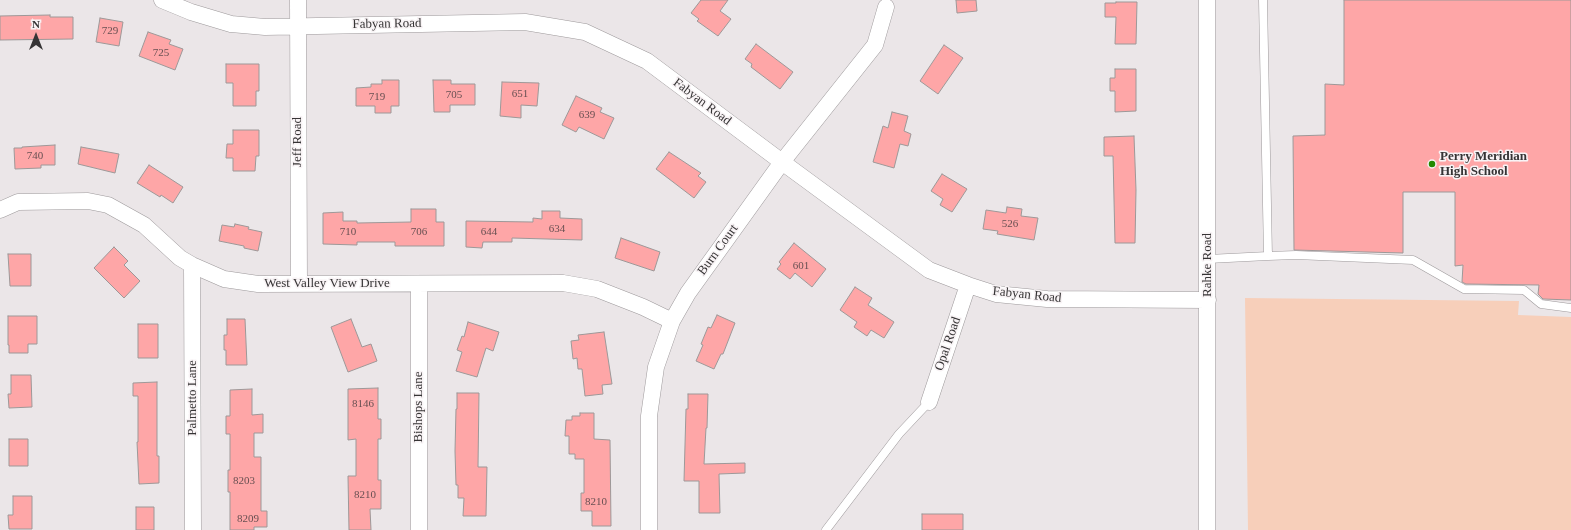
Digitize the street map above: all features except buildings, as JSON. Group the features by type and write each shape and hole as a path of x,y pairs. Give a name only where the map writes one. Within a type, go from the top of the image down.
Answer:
{"street":[{"name":"Fabyan Road","path":"162,0 191,12 231,24 265,27 525,22 585,32 647,61 929,270 996,294 1047,300 1208,300"},
{"name":"Jeff Road","path":"298,0 299,284"},
{"name":"Rahke Road","path":"1207,0 1207,530"},
{"name":"Burn Court","path":"649,530 649,416 656,367 672,321 688,293 782,162 875,45 886,7"},
{"name":"West Valley View Drive","path":"0,210 18,202 88,201 108,205 144,225 180,258 224,279 258,284 563,283 597,289 643,307 672,321"},
{"name":"Palmetto Lane","path":"192,265 193,530"},
{"name":"Bishops Lane","path":"419,284 419,530"},
{"name":"Opal Road","path":"928,402 968,285"}],"lane":[{"path":"1263,0 1268,256"},
{"path":"1208,259 1296,255 1413,260 1464,289 1524,290 1541,304 1571,308"},
{"path":"826,530 899,434 928,402"}],"shaded area":[{"path":"1245,298 1519,301 1518,315 1571,317 1571,530 1248,530"}],"place":[{"name":"Perry Meridian High School","path":"1432,164"}]}
